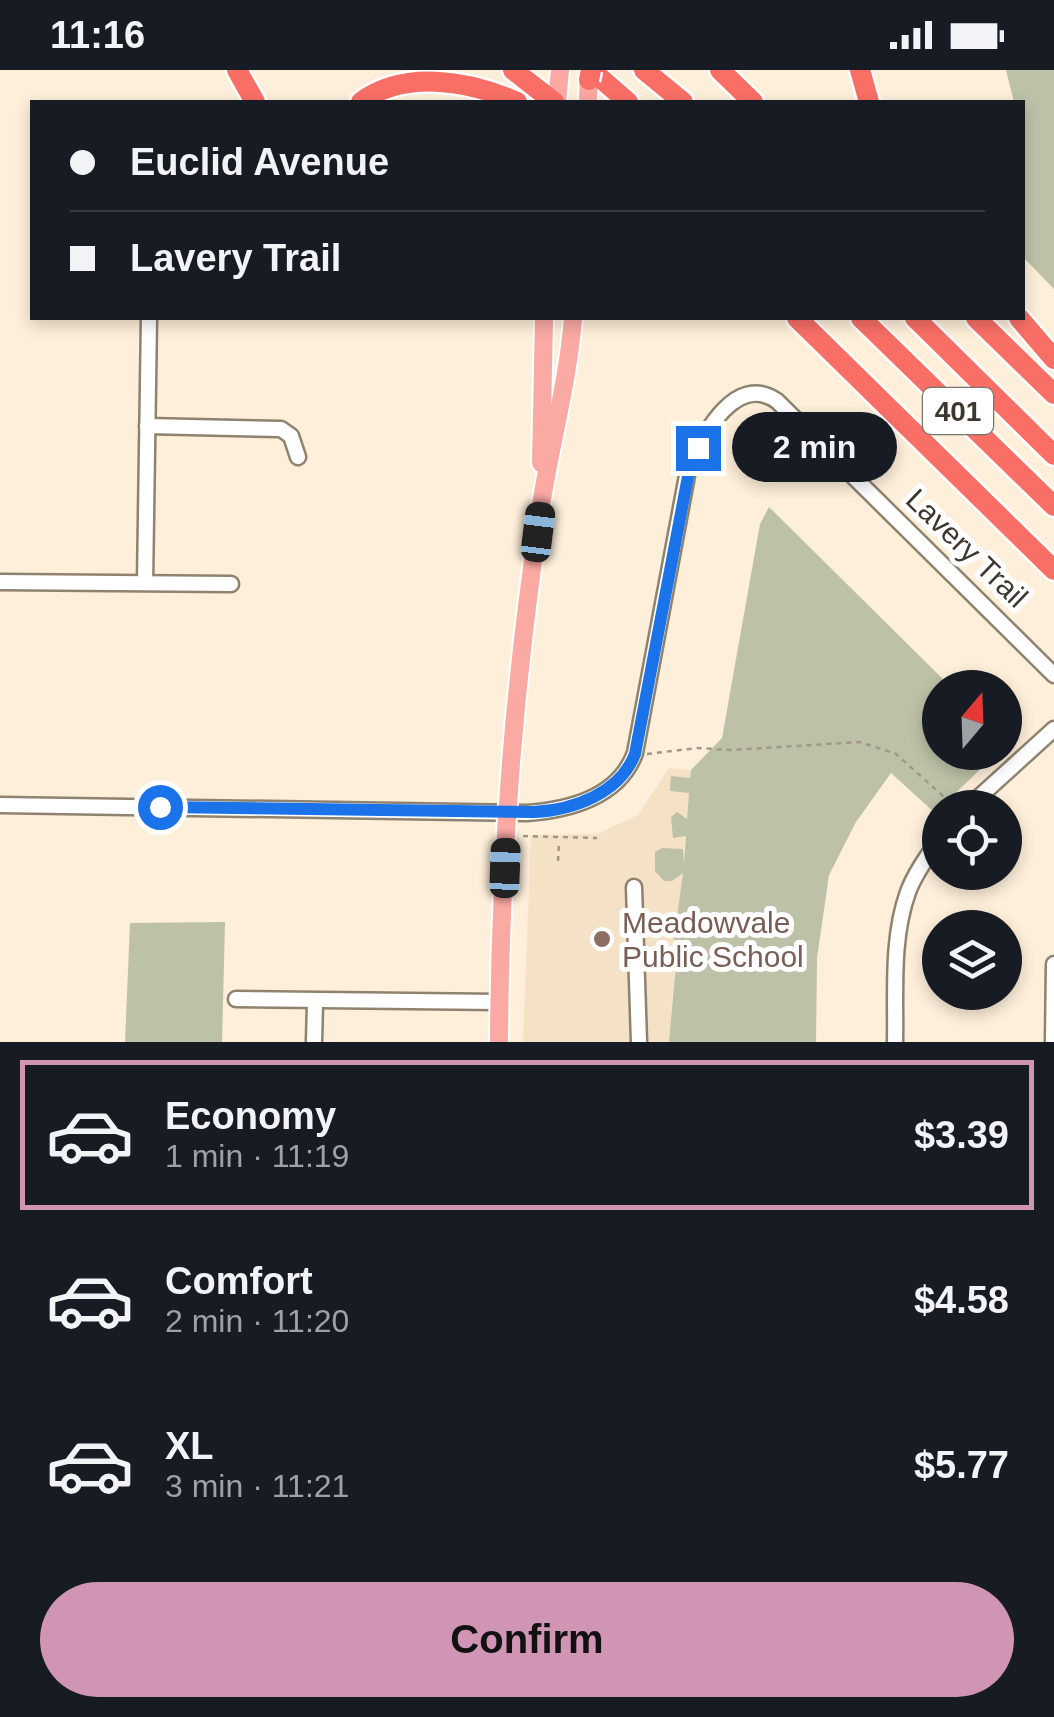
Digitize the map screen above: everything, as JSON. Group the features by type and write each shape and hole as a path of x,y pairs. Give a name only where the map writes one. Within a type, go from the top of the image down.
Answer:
{"highway":[{"path":"237,70 254,100"},
{"path":"513,70 553,100"},
{"path":"644,70 681,100"},
{"path":"720,70 751,100"},
{"path":"860,70 868,100"},
{"path":"590,72 625,100"},
{"path":"362,100 372,90 399,77 433,73 468,80 513,100"},
{"name":"401","path":"798,320 1054,570"},
{"name":"401","path":"862,320 1054,506"},
{"name":"401","path":"917,320 1054,455"},
{"name":"401","path":"978,320 1054,394"},
{"path":"1021,320 1054,358"}],"main road":[{"path":"556,100 560,70"},
{"path":"588,100 590,72"},
{"path":"542,503 544,320"},
{"path":"499,1042 506,812 520,664 573,320"}],"street":[{"path":"145,583 149,320"},
{"name":"Lavery Trail","path":"0,805 506,812 556,811 600,793 629,770 635,754 690,466 711,424 746,394 765,392 777,400 1054,675"},
{"path":"147,426 281,429 291,436 298,457"},
{"path":"0,582 231,584"},
{"path":"987,790 1054,729"},
{"path":"895,1042 896,956 908,892 922,868"},
{"path":"634,887 639,1042"},
{"path":"1053,1042 1054,964"},
{"path":"236,999 499,1002"},
{"path":"314,1042 315,1002"}],"path":[{"path":"635,754 860,742 896,754 936,790"},
{"path":"524,836 559,840 597,838"},
{"path":"558,860 559,840"}],"shaded area":[{"name":"Meadowvale Public School","path":"669,768 691,770 669,1042 523,1042 531,835 597,834 638,815"}],"green space":[{"path":"1006,70 1054,70 1054,289 1025,259 1025,100 1014,100"},
{"path":"769,507 934,670 922,670 922,770 979,770 959,790 922,790 922,801 891,773 856,822 829,875 817,958 816,1042 669,1042 678,941 674,940 683,873 672,881 664,881 655,871 655,852 662,848 683,849 684,863 686,836 673,838 671,817 677,812 687,819 689,793 670,791 671,776 690,778 691,770 722,738 760,524"},
{"path":"225,922 222,1042 125,1042 130,923"}],"place":[{"name":"Meadowvale Public School","path":"602,939"}],"route":[{"path":"160,807 556,811 617,783 629,770 635,754 690,466 698,448"}]}
